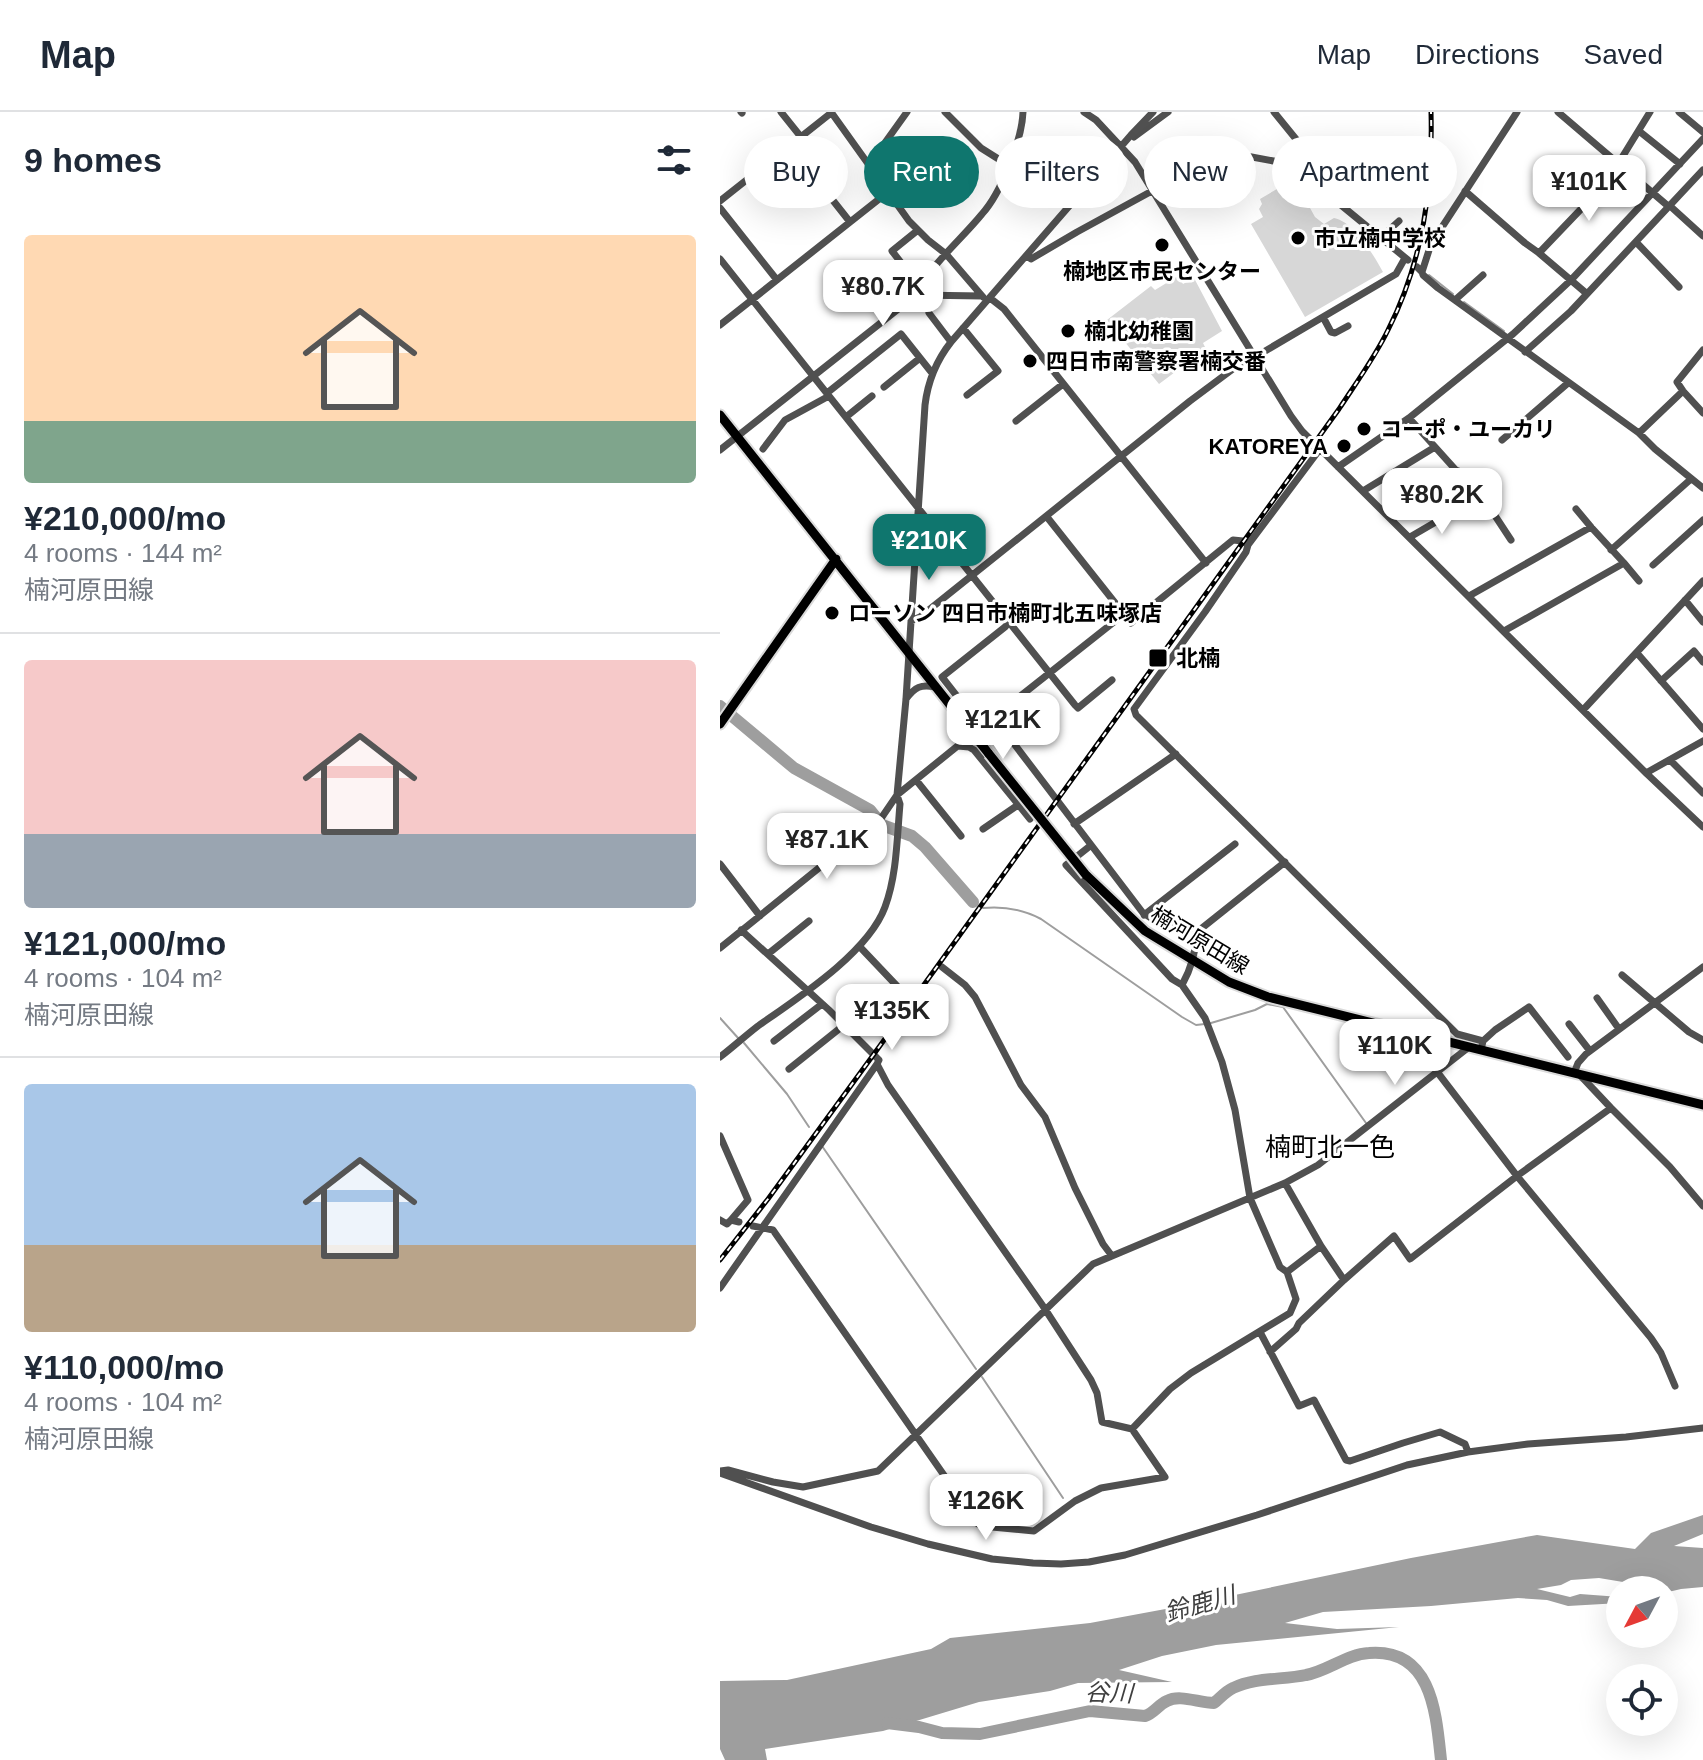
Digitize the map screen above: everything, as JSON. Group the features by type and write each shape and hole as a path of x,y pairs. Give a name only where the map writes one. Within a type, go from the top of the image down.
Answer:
{"main road":[{"name":"楠河原田線","path":"720,415 1086,875 1145,931 1229,982 1268,997 1469,1047 1482,1046 1703,1105"},
{"path":"721,722 836,559"}],"street":[{"path":"781,112 800,136"},
{"path":"802,136 831,112 864,158"},
{"path":"890,136 907,112"},
{"path":"1019,136 1023,112"},
{"path":"1084,112 1111,136"},
{"path":"1128,139 1153,112"},
{"path":"1131,135 1134,137 1168,112"},
{"path":"1274,112 1294,136"},
{"path":"1517,112 1431,244 1420,269 1423,275 1455,300 1510,336 1568,383 1639,433 1703,488"},
{"path":"1558,112 1703,236"},
{"path":"1539,253 1618,164 1650,112"},
{"path":"1679,112 1703,132"},
{"path":"950,113 981,148 995,157"},
{"path":"1639,131 1680,164"},
{"path":"1338,467 1409,418 1510,336 1571,280 1703,139"},
{"path":"1128,154 1144,177"},
{"path":"1528,350 1571,311 1703,170"},
{"path":"720,201 744,182"},
{"path":"1465,191 1586,293"},
{"path":"720,450 916,295 946,254 989,205 995,192"},
{"path":"1027,256 1031,259 1144,195"},
{"path":"720,208 777,280"},
{"path":"839,208 850,222"},
{"path":"720,325 868,208"},
{"path":"901,208 918,230 946,254 986,298 1004,309 1206,563"},
{"path":"720,1057 860,947 886,906 898,830 900,804 897,795 929,382 943,351 986,298 1068,208"},
{"path":"1163,208 1295,423 1703,827"},
{"path":"911,621 1047,517 1190,401 1254,356 1396,274 1407,259 1344,208"},
{"path":"1380,238 1399,221"},
{"path":"918,230 892,251 920,287"},
{"path":"1636,242 1679,287"},
{"path":"720,259 1078,708 1112,680"},
{"path":"1455,300 1483,275"},
{"path":"916,295 986,298"},
{"path":"929,313 951,342"},
{"path":"1323,317 1331,332 1348,326"},
{"path":"963,328 998,371 967,395"},
{"path":"763,449 785,420 828,395 901,334 932,373"},
{"path":"1703,350 1677,382 1703,413"},
{"path":"884,387 920,358"},
{"path":"1502,440 1568,383"},
{"path":"1016,421 1063,384"},
{"path":"1639,433 1683,391"},
{"path":"846,417 872,396"},
{"path":"1409,418 1490,508 1511,540"},
{"path":"1363,491 1435,447"},
{"path":"1320,449 1248,545 1205,612 1134,709 1136,715 1457,1034 1482,1046 1495,1030 1529,1007 1568,1057"},
{"path":"1387,514 1458,471"},
{"path":"1611,550 1691,479"},
{"path":"1410,537 1458,509"},
{"path":"1576,509 1639,581"},
{"path":"1047,517 1131,623 1233,540 1248,545"},
{"path":"1653,565 1703,520"},
{"path":"1469,596 1591,527"},
{"path":"1504,631 1624,563"},
{"path":"1583,710 1703,581"},
{"path":"1685,600 1703,622"},
{"path":"1009,622 942,677 981,728 1124,614"},
{"path":"1661,681 1694,651 1703,662"},
{"path":"1637,653 1703,729"},
{"path":"906,699 918,686 937,687"},
{"path":"996,715 1002,728 1144,915 1197,932"},
{"path":"720,948 879,820 897,795 965,740"},
{"path":"1646,773 1703,741"},
{"path":"957,747 974,750 1030,819"},
{"path":"1074,824 1176,754"},
{"path":"1670,760 1703,793"},
{"path":"916,780 961,836"},
{"path":"983,829 1018,805"},
{"path":"1144,915 1235,844"},
{"path":"1090,846 1066,865 1172,979 1182,985 1208,1024 1232,1096 1250,1198 1280,1267 1287,1272 1296,1299 1290,1313 1170,1389 1132,1429"},
{"path":"1182,985 1189,972 1197,932 1285,862"},
{"path":"720,864 760,916"},
{"path":"768,954 809,921"},
{"path":"720,1288 757,1227 879,1060 741,930"},
{"path":"860,947 897,986"},
{"path":"942,967 975,997 1021,1085 1045,1117 1075,1188 1112,1256"},
{"path":"1703,967 1590,1051 1578,1063 1576,1073 1670,1167 1703,1206"},
{"path":"1622,975 1689,1032 1703,1040"},
{"path":"1597,998 1619,1029"},
{"path":"774,1041 822,1004"},
{"path":"1569,1024 1590,1051"},
{"path":"789,1069 844,1025"},
{"path":"720,1472 728,1470 785,1485 812,1486 878,1471 1093,1264 1285,1183 1318,1165 1469,1047"},
{"path":"757,1227 773,1230 978,1524 1034,1531 1075,1501 1101,1488 1165,1477 1132,1429 1102,1422 1097,1393 1091,1380 934,1153 877,1064"},
{"path":"1438,1073 1517,1176 1651,1338 1675,1386"},
{"path":"1270,1352 1394,1236 1410,1259 1611,1108"},
{"path":"720,1136 748,1200 735,1221 727,1224 720,1220"},
{"path":"1285,1183 1344,1280"},
{"path":"1287,1272 1321,1246"},
{"path":"1290,1313 1299,1323"},
{"path":"1260,1332 1299,1406 1314,1400 1346,1460 1440,1432 1465,1444 1468,1452"},
{"path":"720,1472 832,1514 928,1544 1000,1560 1061,1564 1125,1555 1407,1465 1468,1452 1703,1428"}],"shaded area":[{"path":"1272,192 1272,208 1310,208 1324,224 1334,218 1341,221 1362,240 1383,272 1305,317 1251,224 1263,217 1259,209 1262,204 1260,199"},
{"path":"1178,276 1183,284 1194,278 1222,331 1203,343 1206,349 1159,384 1107,320 1151,286 1155,290"}],"water":[{"name":"鈴鹿川","path":"1703,1515 1703,1534 1674,1546 1703,1548 1703,1587 1678,1590 1678,1576 1606,1576 1606,1579 1571,1580 1537,1589 1570,1597 1580,1594 1606,1596 1606,1604 1568,1606 1547,1600 1518,1598 1323,1612 1285,1623 1337,1629 1399,1627 1216,1645 1162,1656 1119,1670 1172,1682 1078,1683 1050,1691 979,1702 883,1731 765,1749 767,1760 725,1760 720,1749 720,1681 787,1680 931,1649 950,1638 1090,1623 1537,1535 1635,1549 1651,1533"}],"waterway":[{"path":"1429,275 1453,294"},
{"path":"1464,302 1504,331"},
{"path":"720,706 794,768 870,810 882,825 912,836 973,902"},
{"path":"983,908 1012,909 1041,919 1182,1017 1196,1025 1205,1024"},
{"path":"1211,1023 1267,1004 1283,1007 1366,1123"},
{"path":"720,1018 739,1039"},
{"path":"744,1043 787,1094 809,1127"},
{"path":"822,1146 976,1369"},
{"path":"982,1377 1063,1498"},
{"name":"谷川","path":"887,1723 942,1733 980,1734 1090,1711 1145,1716 1172,1699 1214,1703 1242,1684 1314,1673 1361,1654 1390,1654 1406,1661 1418,1672 1427,1687 1433,1704 1441,1760"}],"railway":[{"path":"720,1260 874,1054 1339,409 1371,360 1400,304 1418,251 1428,196 1431,112"}],"place":[{"name":"市立楠中学校","path":"1298,238"},
{"name":"楠地区市民センター","path":"1162,245"},
{"name":"楠北幼稚園","path":"1068,331"},
{"name":"四日市南警察署楠交番","path":"1030,361"},
{"name":"コーポ・ユーカリ","path":"1364,429"},
{"name":"KATOREYA","path":"1344,446"},
{"name":"ローソン 四日市楠町北五味塚店","path":"832,613"},
{"name":"北楠","path":"1158,658"}],"district":[{"name":"楠町北一色","path":"1330,1147"}]}
